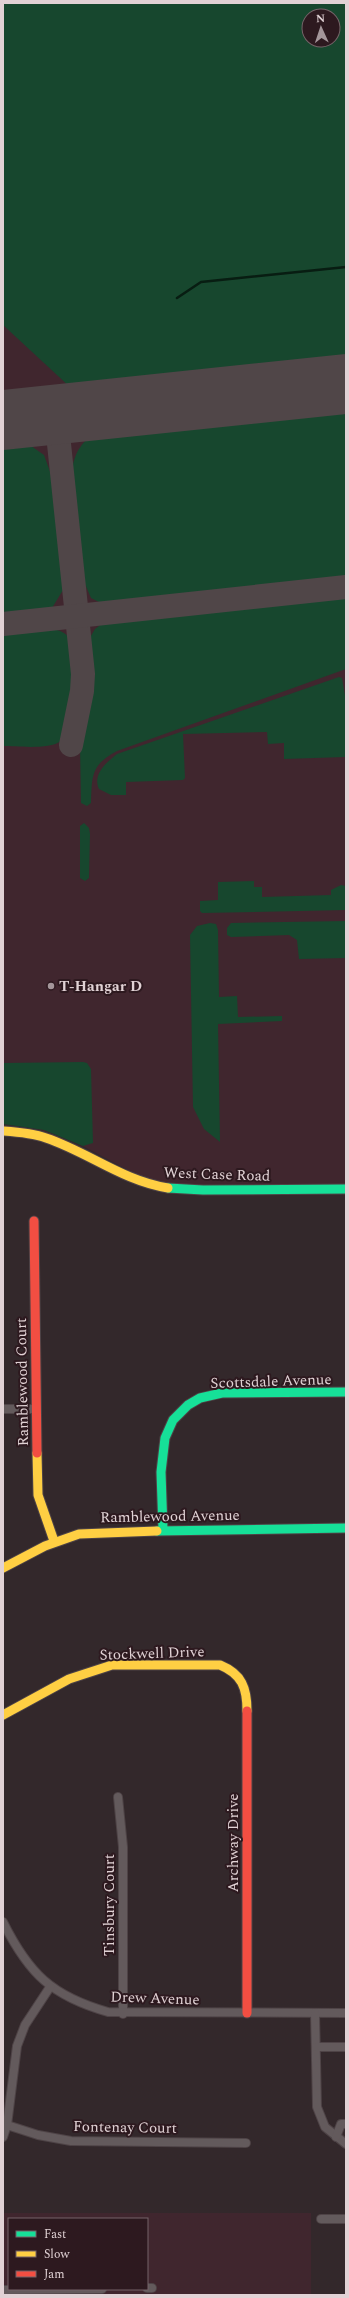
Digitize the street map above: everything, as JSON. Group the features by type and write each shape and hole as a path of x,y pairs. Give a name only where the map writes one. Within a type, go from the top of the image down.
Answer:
{"street":[{"name":"West Case Road","path":"3,1131 29,1132 51,1138 72,1147 119,1173 141,1182 165,1188 205,1190 346,1189"},
{"name":"Ramblewood Court","path":"34,1221 38,1495 54,1541"},
{"name":"Scottsdale Avenue","path":"163,1530 162,1469 165,1439 169,1427 177,1415 186,1406 198,1399 225,1393 346,1392"},
{"path":"3,1409 36,1409"},
{"name":"Ramblewood Avenue","path":"3,1568 54,1541 72,1534 163,1530 346,1528"},
{"name":"Stockwell Drive","path":"3,1715 56,1685 96,1668 106,1666 214,1664 227,1667 239,1675"},
{"name":"Archway Drive","path":"239,1675 245,1686 247,1705 247,2013"},
{"name":"Tinsbury Court","path":"118,1797 123,1847 123,2014"},
{"name":"Drew Avenue","path":"3,1922 23,1958 35,1973 50,1987 95,2008 123,2014 346,2013"},
{"path":"3,2136 7,2125 17,2046 25,2026 50,1987"},
{"path":"315,2013 317,2107 325,2127 346,2144"},
{"path":"316,2047 346,2047"},
{"path":"336,2137 340,2124 346,2124"},
{"name":"Fontenay Court","path":"7,2125 38,2135 77,2141 246,2143"},
{"path":"321,2219 346,2219"}],"shaded area":[{"path":"3,3 346,3 346,1184 184,1185 162,1183 141,1177 83,1146 58,1135 26,1126 3,1124"},
{"path":"3,2213 311,2213 311,2295 3,2295"}],"green space":[{"path":"3,3 346,3 346,363 80,391 71,388 3,325"},
{"path":"346,404 346,577 101,603 91,598 85,584 72,470 75,457 80,447 97,430"},
{"path":"21,439 44,455 52,477 63,590 52,608 3,613 3,440"},
{"path":"346,598 346,669 117,751 102,761 95,772 92,785 91,803 87,806 81,803 80,745 91,679 88,641 95,629 103,623"},
{"path":"52,629 62,632 70,639 75,660 73,708 66,734 61,741 49,746 3,746 3,634"},
{"path":"339,677 342,678 346,701 345,757 284,759 284,743 268,744 267,732 183,734 185,778 183,780 126,782 126,795 111,795 99,789 97,778 99,773 117,754"},
{"path":"84,823 89,828 90,834 89,878 85,881 80,878 80,826"},
{"path":"254,881 254,887 262,887 262,897 331,895 331,890 341,885 346,886 346,910 202,913 200,911 200,901 218,900 218,882"},
{"path":"346,921 346,958 299,959 297,940 289,935 231,937 227,935 227,928 231,923"},
{"path":"210,923 216,924 218,930 219,997 237,996 238,1017 282,1016 282,1021 218,1024 220,1142 204,1129 193,1107 190,935 197,926"},
{"path":"3,1063 87,1063 91,1069 93,1143 83,1146 44,1130 3,1124"}],"waterway":[{"path":"177,298 201,282 346,267"}],"taxiway":[{"path":"56,415 83,674 82,691 71,745"},
{"path":"3,624 346,587"}],"runway":[{"path":"3,420 346,384"}],"traffic: fast":[{"path":"168,1188 203,1190 346,1189"},
{"path":"163,1530 161,1472 165,1438 173,1420 188,1405 200,1398 222,1393 346,1392"},
{"path":"157,1531 346,1528"}],"traffic: slow":[{"path":"3,1131 41,1136 121,1173 168,1188"},
{"path":"37,1453 38,1495 54,1541"},
{"path":"3,1568 45,1546 79,1534 157,1531"},
{"path":"3,1715 69,1679 112,1665 220,1665 234,1673 242,1683 246,1695 247,1711"}],"traffic: jam":[{"path":"34,1221 37,1453"},
{"path":"247,1711 247,2013"}],"place":[{"name":"T-Hangar D","path":"51,986"}]}
